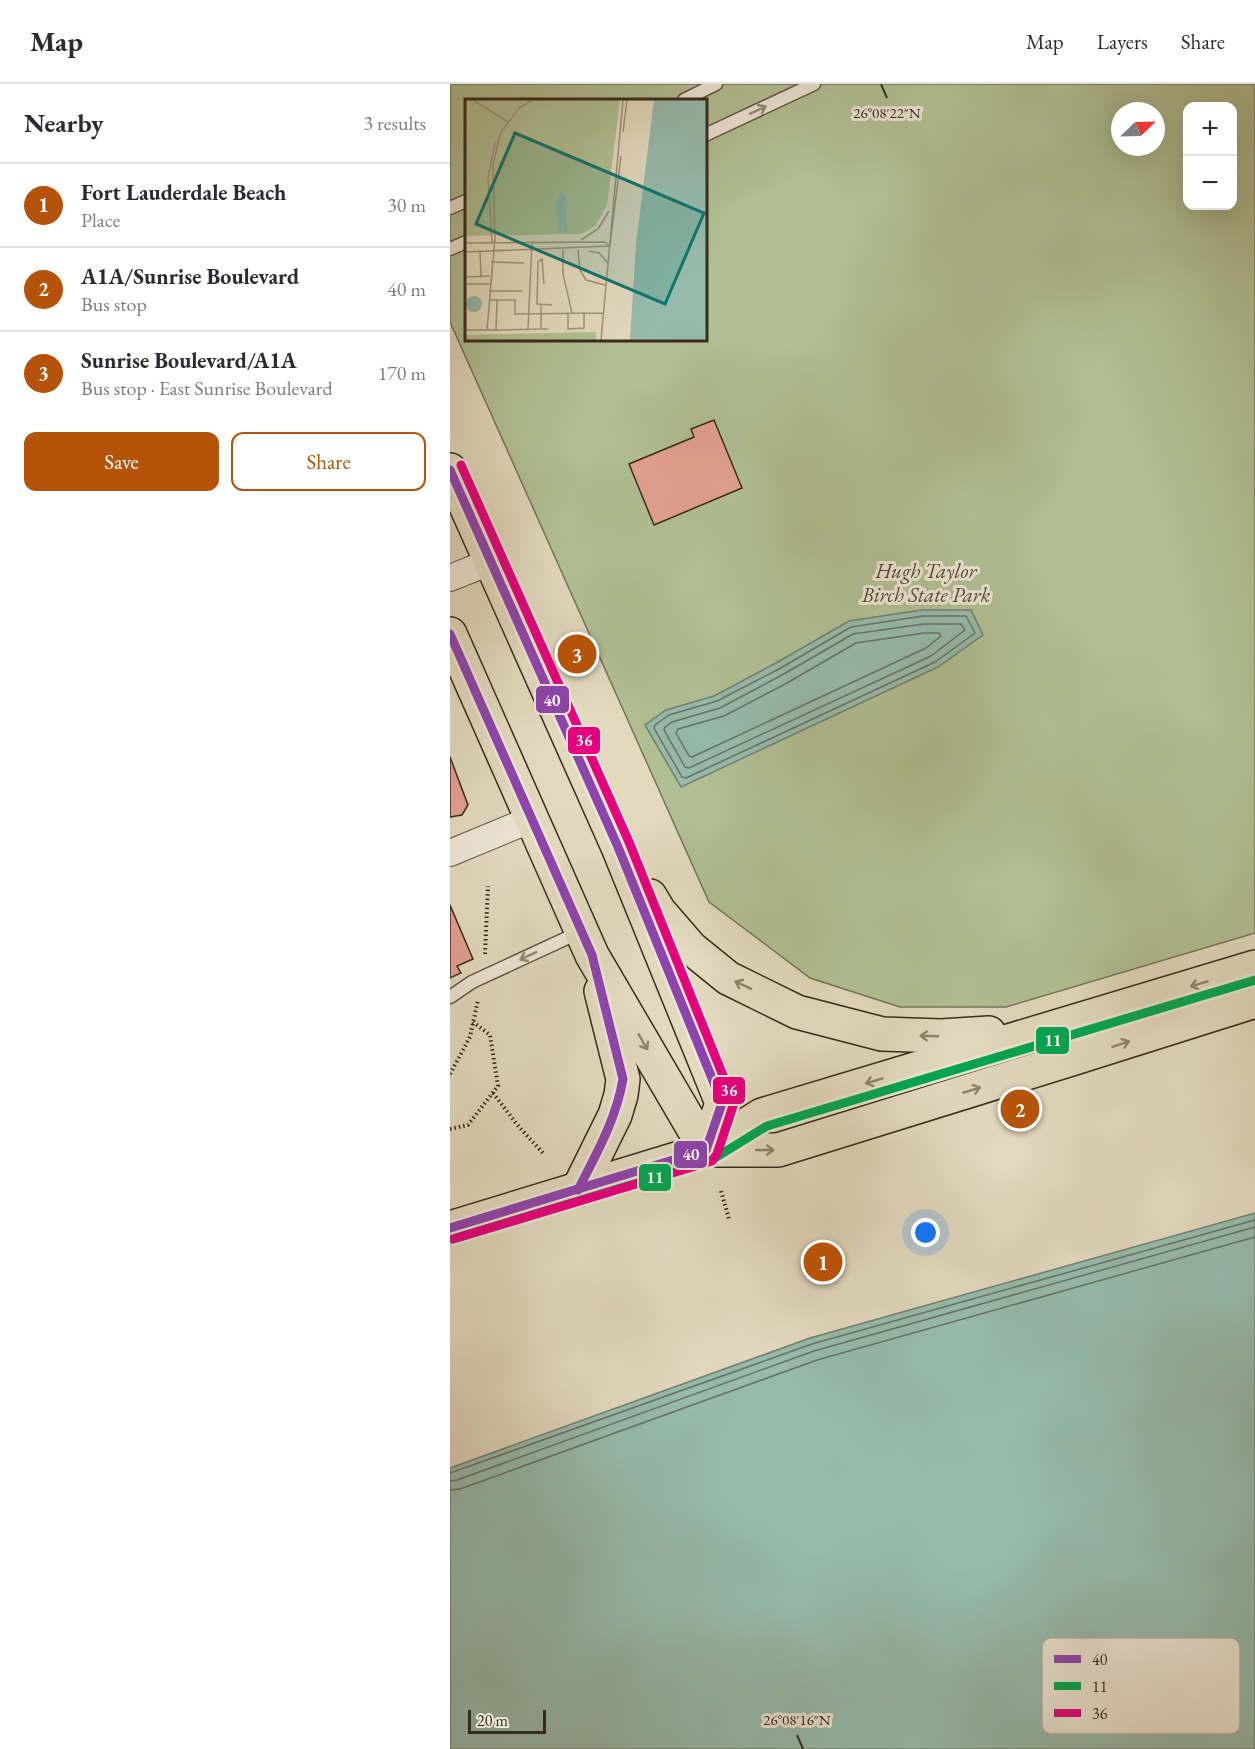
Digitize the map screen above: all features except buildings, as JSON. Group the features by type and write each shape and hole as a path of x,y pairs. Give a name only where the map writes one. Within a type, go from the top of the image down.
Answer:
{"main road":[{"path":"450,470 618,847 722,1103 706,1150"},
{"path":"450,634 587,943 706,1150"},
{"path":"618,847 659,911 691,948 728,978 797,1011 882,1034 941,1036 1051,1028"},
{"path":"578,1190 615,1115 621,1095 622,1079 587,943"},
{"path":"450,1228 706,1150 762,1115 1255,967"},
{"path":"706,1150 778,1150 1255,1001"}],"street":[{"path":"450,578 490,562"},
{"path":"450,853 532,819"}],"lane":[{"path":"686,99 716,84"},
{"path":"706,135 810,85"},
{"path":"450,208 465,201"},
{"path":"450,249 465,242"},
{"path":"450,997 472,982 587,943"}],"path":[{"path":"450,1129 468,1125 498,1086 490,1035 473,1022"},
{"path":"493,1093 543,1153"},
{"path":"721,1191 729,1219"}],"green space":[{"name":"Hugh Taylor Birch State Park","path":"450,84 1255,84 1255,933 1006,1007 900,1007 810,978 709,902 450,322"}],"water":[{"path":"922,610 971,610 983,635 938,667 681,787 645,725 666,710 714,696 849,621"},
{"path":"1255,1213 1255,1749 450,1749 450,1468 810,1338"}],"transit line":[{"name":"36","path":"453,1239 712,1161 717,1154 734,1103 629,842 461,465"},
{"name":"40","path":"450,470 618,847 722,1103 706,1150 450,1228"},
{"name":"40","path":"450,634 592,955 623,1079 616,1109 578,1190"},
{"name":"11","path":"453,1239 710,1161 767,1126 1255,980"}],"place":[{"name":"Sunrise Boulevard/A1A","path":"577,654"},
{"name":"A1A/Sunrise Boulevard","path":"1020,1109"},
{"name":"Fort Lauderdale Beach","path":"823,1262"}]}
